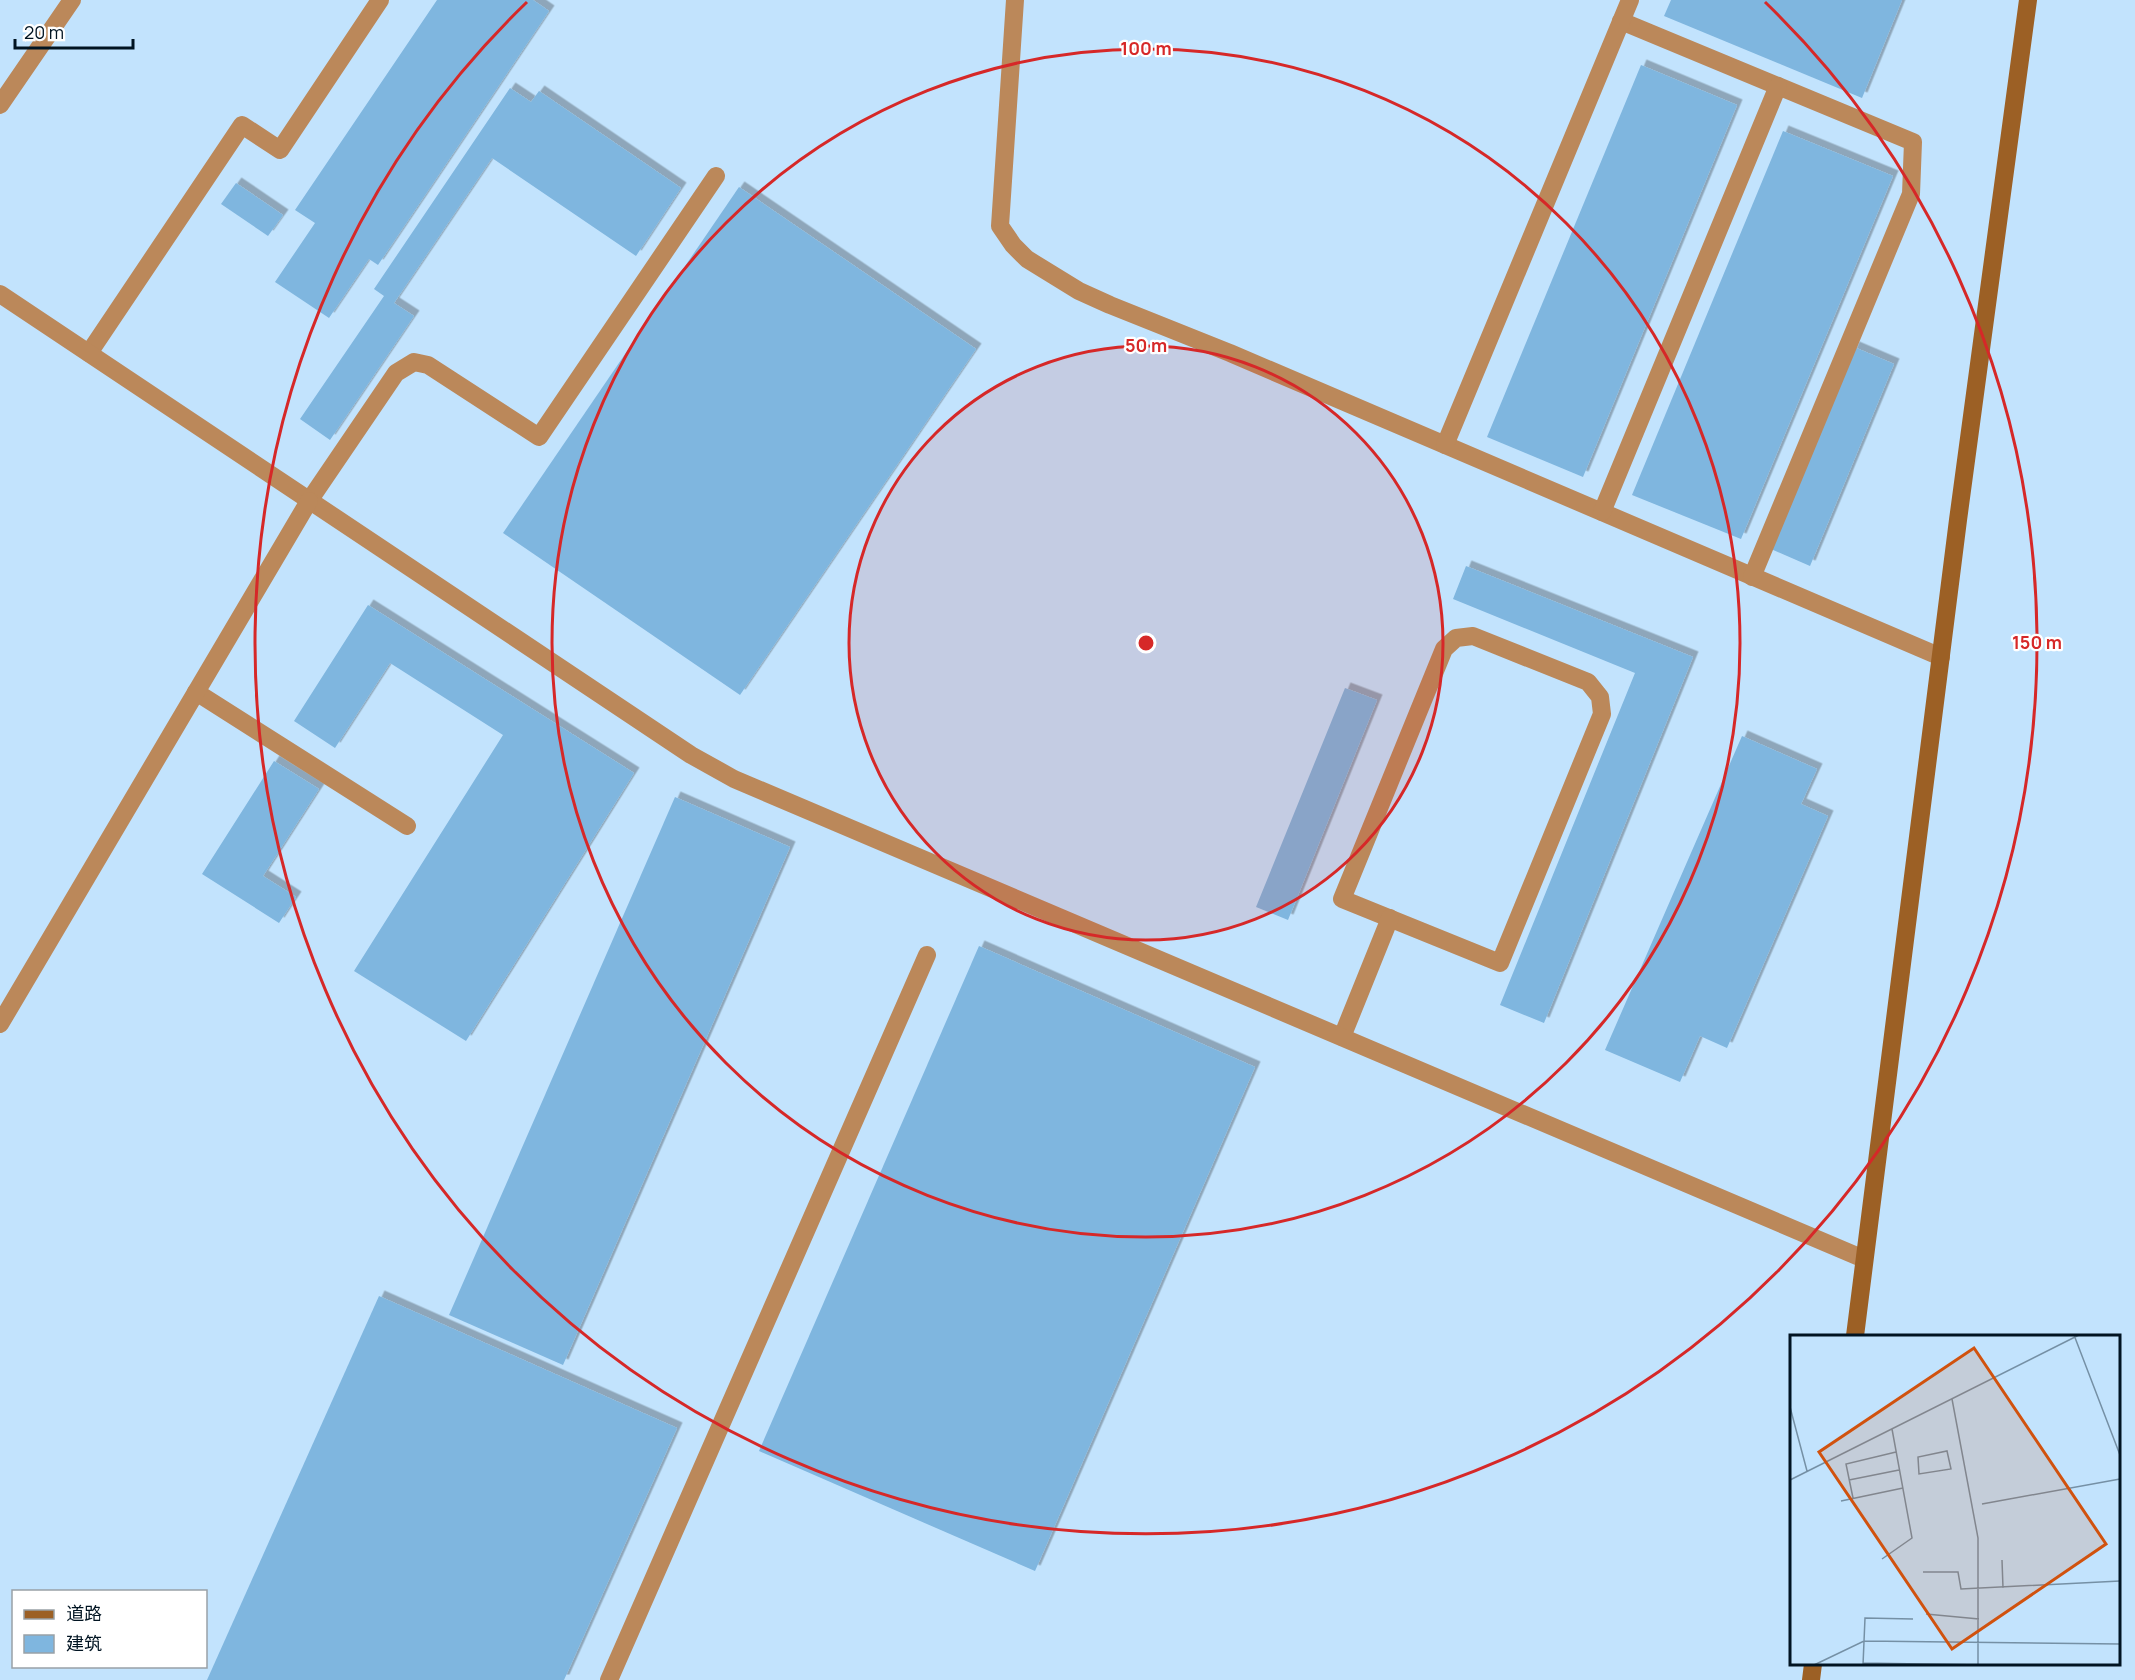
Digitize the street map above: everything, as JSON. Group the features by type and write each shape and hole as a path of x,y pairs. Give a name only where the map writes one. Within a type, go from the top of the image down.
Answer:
{"street":[{"path":"0,105 72,0"},
{"path":"89,353 242,125 280,150 380,0"},
{"path":"1015,0 1000,226 1013,245 1027,259 1048,273 1110,305 1230,353 1941,657"},
{"path":"1445,445 1630,0"},
{"path":"1855,1335 1941,657 2028,0"},
{"path":"1621,21 1913,142 1911,194 1752,577"},
{"path":"1602,512 1779,86"},
{"path":"0,1024 309,501 396,373 414,362 428,364 539,436 716,176"},
{"path":"0,294 691,755 734,778 1864,1259"},
{"path":"1473,636 1588,682 1600,697 1602,714 1500,963 1390,918 1342,899 1444,649 1456,638 1473,636"},
{"path":"196,692 407,826"},
{"path":"1342,1037 1390,918"},
{"path":"609,1680 927,955"},
{"path":"1811,1680 1813,1665"}],"building":[{"path":"437,0 533,0 549,11 378,265 369,259 329,318 275,282 315,223 295,210"},
{"path":"1671,0 1902,0 1862,98 1664,16"},
{"path":"1641,65 1737,105 1583,477 1487,437"},
{"path":"510,88 531,102 539,91 681,188 636,256 492,158 394,303 414,316 330,440 300,419 384,296 374,289"},
{"path":"1783,131 1893,176 1741,539 1632,495"},
{"path":"236,183 283,215 268,236 221,204"},
{"path":"739,187 976,349 740,695 503,533"},
{"path":"1854,347 1894,364 1810,566 1771,549"},
{"path":"1466,566 1693,657 1544,1023 1500,1005 1635,673 1453,599"},
{"path":"368,605 634,773 466,1041 354,971 503,735 390,663 335,748 294,721"},
{"path":"1345,688 1377,700 1288,920 1256,907"},
{"path":"1742,736 1817,769 1801,804 1828,816 1727,1048 1700,1036 1680,1082 1605,1050"},
{"path":"274,761 319,789 263,876 296,897 279,923 202,874"},
{"path":"675,797 790,847 563,1365 449,1315"},
{"path":"979,946 1255,1067 1035,1571 759,1451"},
{"path":"379,1296 677,1428 564,1680 207,1680"}]}
